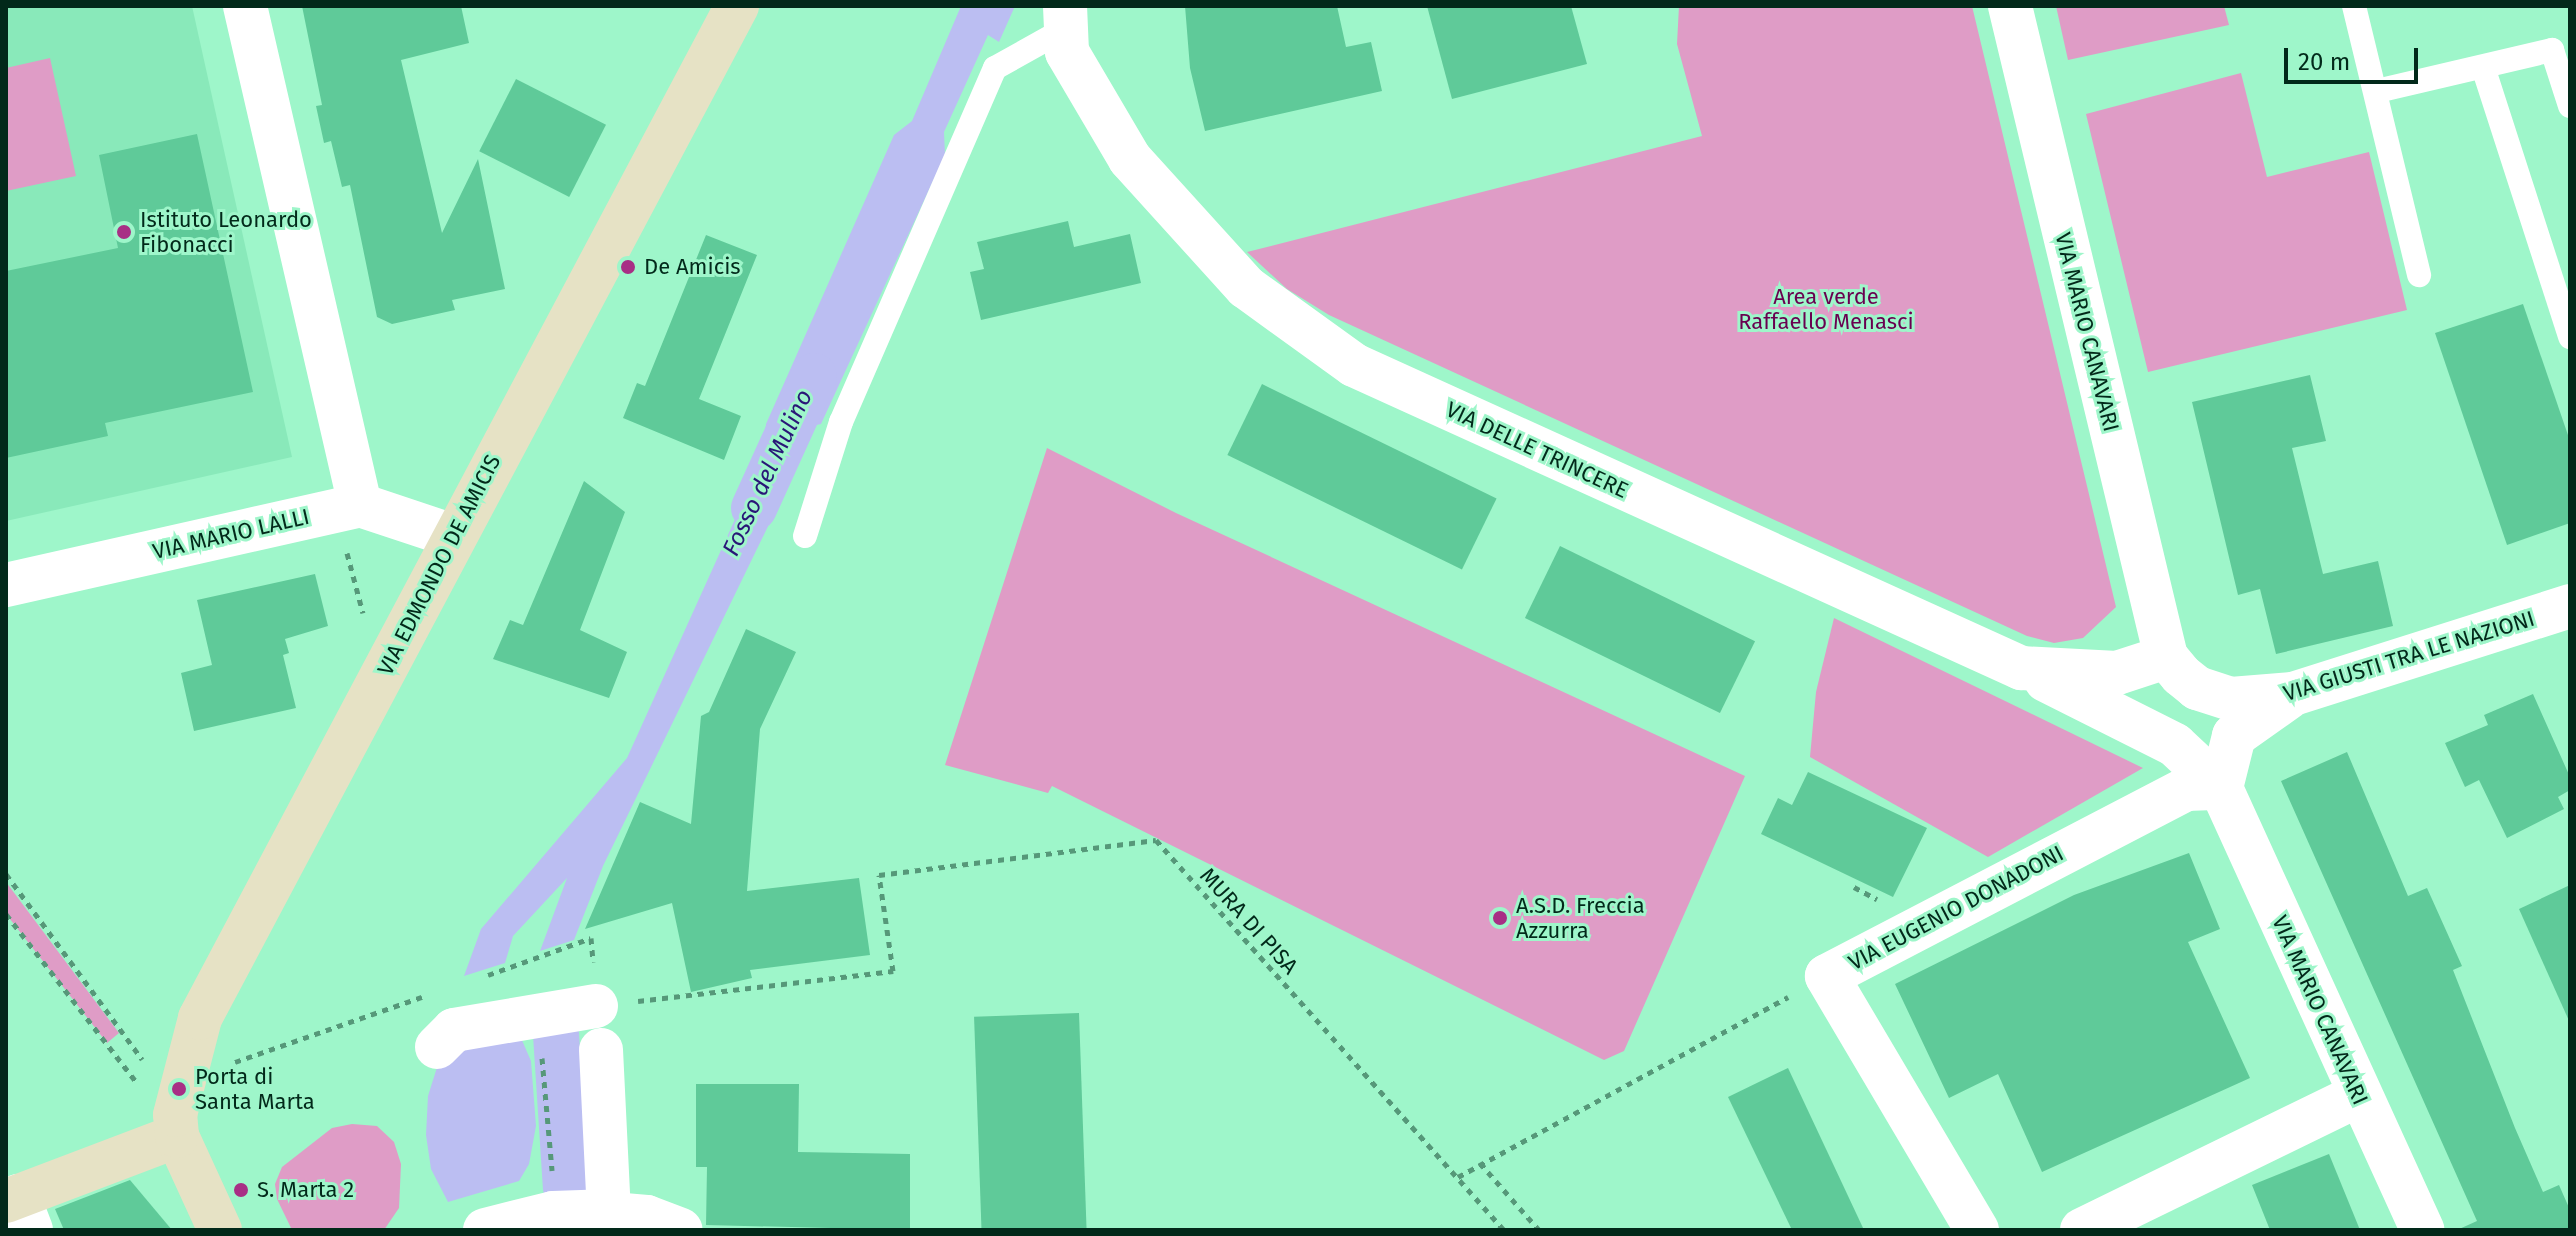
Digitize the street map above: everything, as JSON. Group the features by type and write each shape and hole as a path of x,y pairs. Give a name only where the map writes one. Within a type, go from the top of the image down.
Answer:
{"street":[{"path":"245,6 360,505 453,536"},
{"name":"VIA EDMONDO DE AMICIS","path":"176,1126 200,1018 453,536 737,6"},
{"name":"VIA MARIO CANAVARI","path":"2010,6 2166,657"},
{"name":"VIA DELLE TRINCERE","path":"1064,18 1077,72 1130,159 1246,287 1316,342 1354,365 1678,516 2021,668 2117,673 2166,657"},
{"name":"VIA MARIO LALLI","path":"6,585 360,505"},
{"name":"VIA GIUSTI TRA LE NAZIONI","path":"2166,657 2197,688 2221,698 2293,694 2570,606"},
{"name":"VIA MARIO CANAVARI","path":"2021,668 2175,745 2221,788 2422,1230"},
{"path":"2221,788 2234,736 2293,694"},
{"name":"VIA EUGENIO DONADONI","path":"1977,1230 1827,976 2186,789 2221,788"},
{"path":"437,1047 454,1030 536,1013 596,1006"},
{"path":"599,1212 601,1050"},
{"path":"2082,1230 2359,1095"},
{"path":"18,1209 176,1126 220,1230"},
{"path":"503,1225 599,1212 647,1217 681,1230"}],"lane":[{"path":"2354,6 2419,275"},
{"path":"805,536 841,422 995,68 1064,18"},
{"path":"2377,91 2552,50 2570,106"},
{"path":"2483,67 2570,337"}],"path":[{"path":"331,556 347,553 365,621"},
{"name":"MURA DI PISA","path":"879,875 1156,840 1504,1230"},
{"path":"6,874 124,1032 176,1126"},
{"path":"1458,1177 1827,976"},
{"path":"536,1013 551,1127"},
{"path":"1480,1163 1539,1230"}],"shaded area":[{"name":"Istituto Leonardo Fibonacci","path":"6,6 192,6 292,457 6,521"}],"green space":[{"name":"Area verde Raffaello Menasci","path":"1679,6 1972,6 2116,607 2083,638 2054,643 2027,636 1329,315 1287,289 1247,252 1702,136 1677,44"},
{"path":"2056,6 2224,6 2229,25 2068,60"},
{"path":"50,58 76,176 6,191 6,68"},
{"path":"2241,73 2267,177 2369,152 2407,310 2148,372 2086,114"},
{"name":"A.S.D. Freccia Azzurra","path":"1047,448 1176,513 1745,776 1624,1051 1604,1060 1052,786 1048,793 945,765"},
{"path":"1834,618 2143,768 1988,857 1810,757 1816,692"},
{"path":"6,882 119,1033 107,1043 6,914"},
{"path":"352,1124 377,1126 394,1142 401,1164 399,1208 384,1230 292,1230 277,1199 275,1184 282,1167 332,1128"}],"water":[{"path":"961,6 1015,6 999,42 988,35 944,132 945,155 821,424 765,436 766,424 894,135 912,121"},
{"path":"807,446 603,866 574,940 540,951 567,878 513,936 505,963 464,976 481,929 627,758 765,453"},
{"path":"521,1038 531,1061 536,1126 529,1164 519,1181 448,1202 431,1169 426,1135 428,1096 439,1061 458,1040"}],"building":[{"path":"302,6 461,6 469,43 401,60 442,233 478,159 505,289 452,300 455,310 392,324 377,317 350,185 342,187 331,141 324,143 316,106 322,105"},
{"path":"1185,6 1337,6 1346,47 1371,42 1382,91 1205,131 1190,68"},
{"path":"1427,6 1571,6 1587,64 1452,99"},
{"path":"516,79 606,125 569,197 479,151"},
{"path":"197,134 253,392 105,423 108,436 6,458 6,271 118,248 99,155"},
{"path":"1068,221 1074,247 1130,234 1141,283 981,320 970,272 984,269 977,242"},
{"path":"706,235 757,255 699,399 741,416 724,460 623,418 637,383 645,386"},
{"path":"2523,304 2570,441 2570,523 2507,545 2435,333"},
{"path":"2310,375 2326,441 2292,448 2323,574 2378,561 2393,626 2276,654 2260,589 2238,595 2192,402"},
{"path":"1262,384 1497,498 1462,569 1227,455"},
{"path":"584,481 625,512 580,630 627,652 609,698 493,659 510,620 523,625"},
{"path":"1560,546 1755,641 1720,713 1525,618"},
{"path":"315,574 328,626 285,639 289,653 283,655 296,708 194,731 181,673 212,665 197,600"},
{"path":"746,629 796,652 760,729 747,891 859,878 870,955 750,970 752,978 691,992 672,903 585,929 640,802 691,824 701,716 709,712"},
{"path":"2533,694 2570,777 2570,790 2558,797 2564,809 2507,838 2479,780 2465,787 2445,743 2488,725 2484,715"},
{"path":"2347,752 2408,896 2427,888 2462,966 2453,970 2515,1128 2543,1192 2559,1185 2570,1210 2570,1230 2457,1230 2477,1221 2281,781"},
{"path":"1808,772 1927,828 1893,897 1761,834 1778,798 1792,805"},
{"path":"2189,853 2220,929 2188,942 2250,1078 2042,1172 1998,1074 1949,1098 1895,984 2074,895"},
{"path":"2570,885 2570,1023 2519,909"},
{"path":"1079,1013 1087,1230 982,1230 974,1017"},
{"path":"1788,1068 1864,1230 1792,1230 1728,1097"},
{"path":"696,1084 799,1084 798,1152 910,1154 910,1230 706,1225 707,1167 696,1167"},
{"path":"2329,1154 2360,1230 2270,1230 2252,1185"},
{"path":"130,1180 172,1230 64,1230 55,1209"}],"waterway":[{"name":"Fosso del Mulino","path":"754,508 814,376"},
{"name":"Fosso del Mulino","path":"555,1019 566,1188"}],"place":[{"name":"Istituto Leonardo Fibonacci","path":"124,232"},
{"name":"De Amicis","path":"628,267"},
{"name":"A.S.D. Freccia Azzurra","path":"1500,918"},
{"name":"Porta di Santa Marta","path":"179,1089"},
{"name":"S. Marta 2","path":"241,1190"}]}
